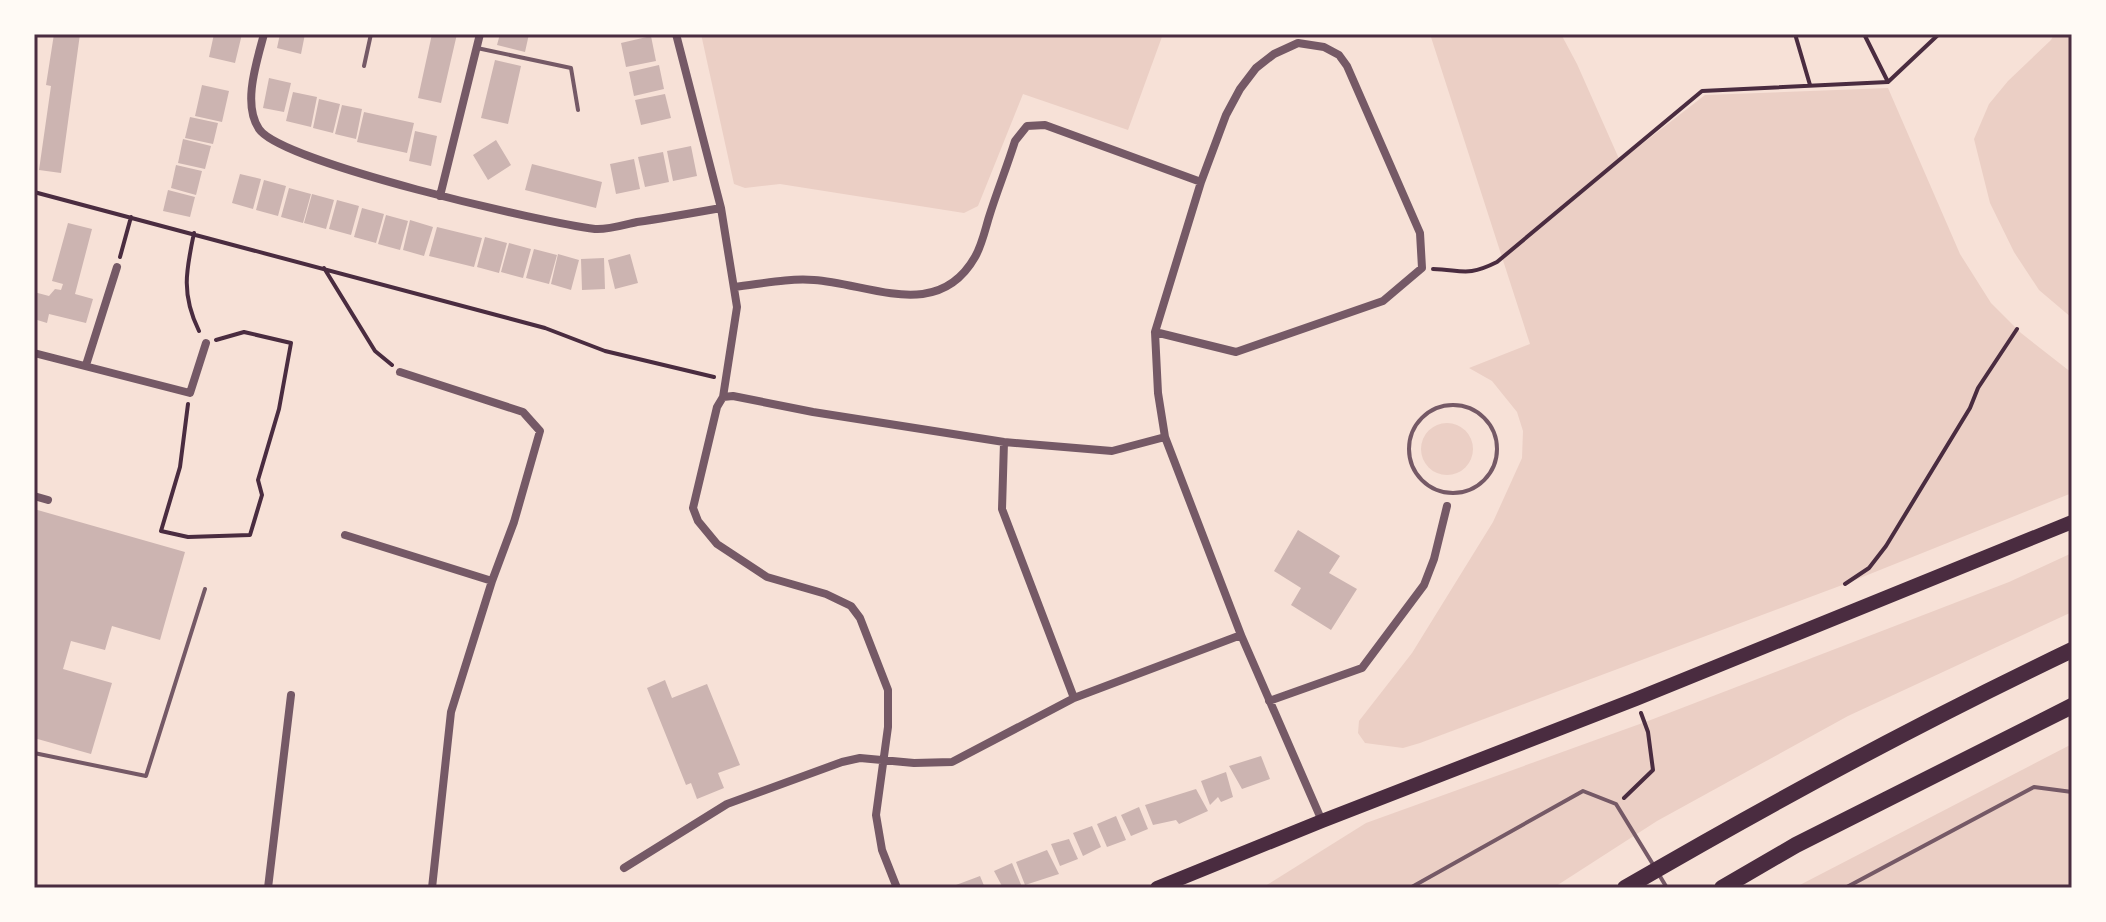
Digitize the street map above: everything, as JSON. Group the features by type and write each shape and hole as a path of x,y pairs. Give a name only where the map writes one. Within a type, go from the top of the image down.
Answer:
{"highway":[{"path":"1625,888 1773,802 1987,690 2072,650"},
{"path":"1722,888 1796,845 2072,706"}],"main road":[{"path":"1157,888 1636,699 2072,522"}],"street":[{"path":"264,34 251,108 259,130 284,146 496,211 598,229 721,208"},
{"path":"440,196 480,34"},
{"path":"676,34 721,208 737,307 723,397 717,407 693,508 698,521 717,544 767,577 826,594 851,606 860,618 888,690 890,708 876,815 878,831 897,888"},
{"path":"1155,332 1236,352 1383,301 1422,268 1420,233 1347,66 1339,55 1324,47 1298,43 1274,54 1256,68 1240,89 1226,115 1201,182 1155,332 1158,393 1165,437 1241,635 1322,821"},
{"path":"734,287 778,280 814,280 911,296 946,288 963,275 977,255 1015,141 1027,126 1045,125 1201,182"},
{"path":"86,365 117,267"},
{"path":"34,353 190,393 206,343"},
{"path":"400,372 523,412 540,431 514,522 451,712 432,888"},
{"path":"723,397 733,396 1004,442 1112,451 1165,437"},
{"path":"1004,442 1002,509 1074,698"},
{"path":"34,496 48,500"},
{"path":"1269,701 1362,668 1424,585 1447,506"},
{"path":"345,535 492,581"},
{"path":"624,868 727,804 860,758 952,762 1074,698 1241,635"},
{"path":"268,888 291,695"}],"lane":[{"path":"364,66 371,34"},
{"path":"477,48 571,68 578,110"},
{"path":"1453,403 1471,407 1486,418 1496,434 1498,453 1493,470 1480,485 1463,493 1445,493 1427,485 1415,472 1409,454 1410,435 1419,419 1434,408 1453,403"},
{"path":"1445,493 1447,506"},
{"path":"34,753 146,776 205,589"},
{"path":"1845,888 2034,787 2068,789 2072,792"},
{"path":"1410,888 1583,791 1616,804 1667,888"}],"path":[{"path":"1795,34 1810,85"},
{"path":"1864,34 1888,82"},
{"path":"1422,268 1463,273 1497,262 1702,91 1888,82 1939,34"},
{"path":"34,192 545,328 605,351 726,380"},
{"path":"117,267 131,217"},
{"path":"190,393 180,467 161,531 188,537 250,535 262,495 258,480 279,409 291,343 244,332 206,343 189,310 185,277 194,233"},
{"path":"324,268 375,351 400,372"},
{"path":"1845,584 1869,568 1886,546 1970,408 1978,388 2017,329"},
{"path":"1616,804 1653,770 1648,732 1636,699"}],"shaded area":[{"path":"701,34 1163,34 1128,130 1023,94 978,206 964,213 780,184 745,188 734,184"},
{"path":"1430,34 1561,34 1620,161 1705,95 1888,88 1960,254 1991,303 2021,333 2072,373 2072,493 1845,584 1420,743 1403,748 1365,743 1358,733 1359,721 1412,653 1493,522 1522,458 1523,431 1517,412 1492,381 1469,368 1530,344"},
{"path":"2054,34 2072,34 2072,318 2039,290 2014,252 1990,203 1974,139 1989,104"},
{"path":"1447,423 1465,431 1473,449 1465,467 1447,475 1429,467 1421,449 1429,431"},
{"path":"2072,553 2072,612 1848,716 1657,821 1553,888 1262,888 1366,823 1648,721 2009,582"},
{"path":"2072,744 2072,888 1794,888"}],"building":[{"path":"54,34 80,34 61,173 39,170 51,86 46,85"},
{"path":"214,34 242,34 235,63 209,57"},
{"path":"280,34 305,34 301,54 277,48"},
{"path":"432,34 457,34 441,103 418,98"},
{"path":"500,34 529,34 525,52 497,45"},
{"path":"651,36 656,61 626,67 621,43"},
{"path":"495,60 521,66 508,124 481,118"},
{"path":"659,65 664,89 634,96 629,72"},
{"path":"269,78 291,83 284,112 263,108"},
{"path":"202,85 229,91 222,122 195,116"},
{"path":"293,92 317,97 311,127 286,121"},
{"path":"665,94 671,118 641,125 635,100"},
{"path":"319,99 340,104 333,133 313,128"},
{"path":"342,105 362,109 356,139 335,134"},
{"path":"364,112 414,123 407,153 357,142"},
{"path":"190,117 218,123 213,144 185,138"},
{"path":"415,131 437,136 431,166 409,161"},
{"path":"183,139 211,146 205,169 178,163"},
{"path":"496,140 511,165 488,180 473,155"},
{"path":"691,146 697,176 673,181 667,151"},
{"path":"663,152 669,182 645,187 638,157"},
{"path":"634,159 640,189 616,194 610,164"},
{"path":"532,164 602,182 596,208 525,190"},
{"path":"176,165 202,171 196,195 171,188"},
{"path":"240,174 261,179 253,209 232,203"},
{"path":"264,180 286,186 278,216 256,210"},
{"path":"289,188 311,194 303,223 281,217"},
{"path":"168,190 195,197 190,217 163,211"},
{"path":"312,194 334,200 326,229 304,223"},
{"path":"337,200 359,206 351,235 329,229"},
{"path":"362,208 384,214 376,243 354,237"},
{"path":"386,215 408,221 400,250 378,244"},
{"path":"410,220 433,227 424,256 403,250"},
{"path":"68,223 92,229 75,294 93,299 86,323 49,314 47,323 34,319 34,292 49,296 55,289 61,290 63,284 52,281"},
{"path":"437,227 482,238 474,267 429,256"},
{"path":"485,237 507,243 499,273 477,267"},
{"path":"509,243 531,249 523,278 501,272"},
{"path":"534,249 557,255 549,284 526,278"},
{"path":"558,254 579,260 571,290 551,284"},
{"path":"630,254 638,283 615,289 608,260"},
{"path":"604,258 605,289 582,290 581,259"},
{"path":"34,509 185,552 160,640 112,626 105,650 71,641 63,669 112,683 91,754 34,738"},
{"path":"1298,530 1340,556 1329,573 1357,589 1331,630 1291,605 1301,588 1274,571"},
{"path":"665,680 672,698 707,684 740,765 718,773 724,788 697,799 691,783 686,785 647,688"},
{"path":"1261,756 1270,779 1242,789 1229,766"},
{"path":"1226,772 1233,797 1221,802 1218,797 1210,805 1201,781"},
{"path":"1196,789 1208,811 1179,824 1176,820 1153,825 1145,805"},
{"path":"1139,807 1148,829 1131,836 1121,815"},
{"path":"1116,816 1126,840 1107,847 1097,824"},
{"path":"1092,826 1101,847 1083,856 1073,833"},
{"path":"1069,839 1078,859 1060,866 1051,844"},
{"path":"1047,850 1059,874 1025,885 1016,862"},
{"path":"1012,863 1022,887 1003,888 994,871"},
{"path":"980,876 985,888 948,888"}]}
